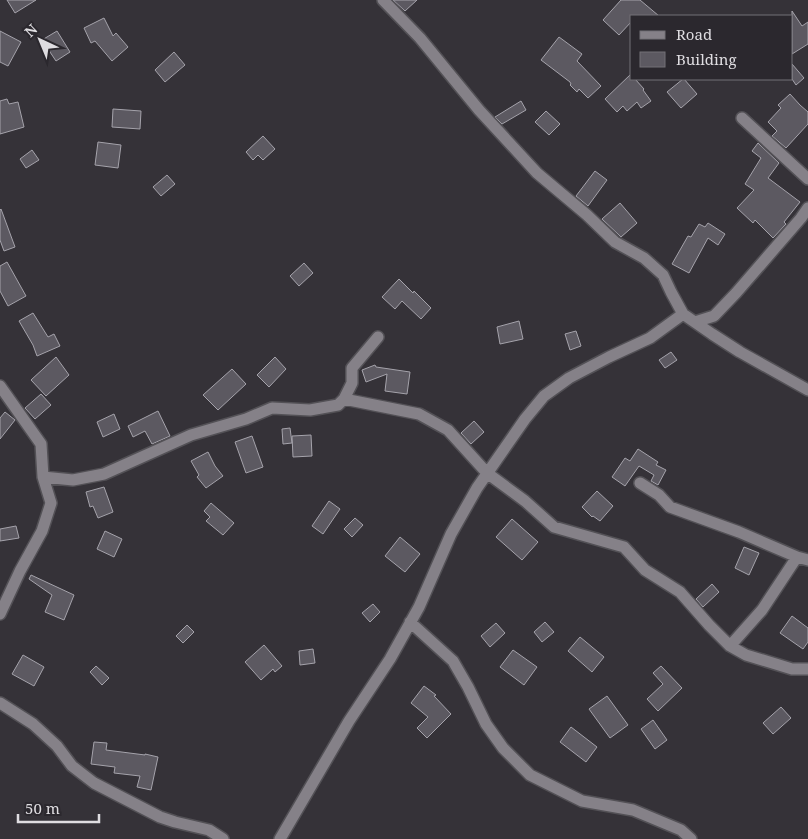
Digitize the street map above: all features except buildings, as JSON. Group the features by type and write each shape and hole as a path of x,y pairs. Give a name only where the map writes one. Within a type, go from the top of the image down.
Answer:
{"street":[{"path":"383,0 420,38 480,110 538,173 615,242 644,258 663,275 683,314 740,352 808,390"},
{"path":"742,118 808,179"},
{"path":"695,322 714,316 808,208"},
{"path":"280,839 349,721 390,659 419,607 451,534 477,488 525,419 544,396 569,378 609,356 650,338 683,314"},
{"path":"714,316 715,336"},
{"path":"43,477 73,480 104,474 191,435 246,419 272,408 310,410 338,405 344,400 352,383 352,368 378,338"},
{"path":"0,614 20,571 42,531 51,502 43,477 41,444 2,393"},
{"path":"344,400 419,414 448,430 487,473 525,501 554,527 624,547 646,570 680,592 730,646 746,655 792,670 808,670"},
{"path":"640,483 660,496 670,506 739,532 802,559 762,610 730,646"},
{"path":"410,622 454,661 486,724 503,748 530,775 582,801 633,810 681,830 691,839"},
{"path":"0,703 33,724 58,746 72,766 94,783 160,817 210,830 223,839"}]}
